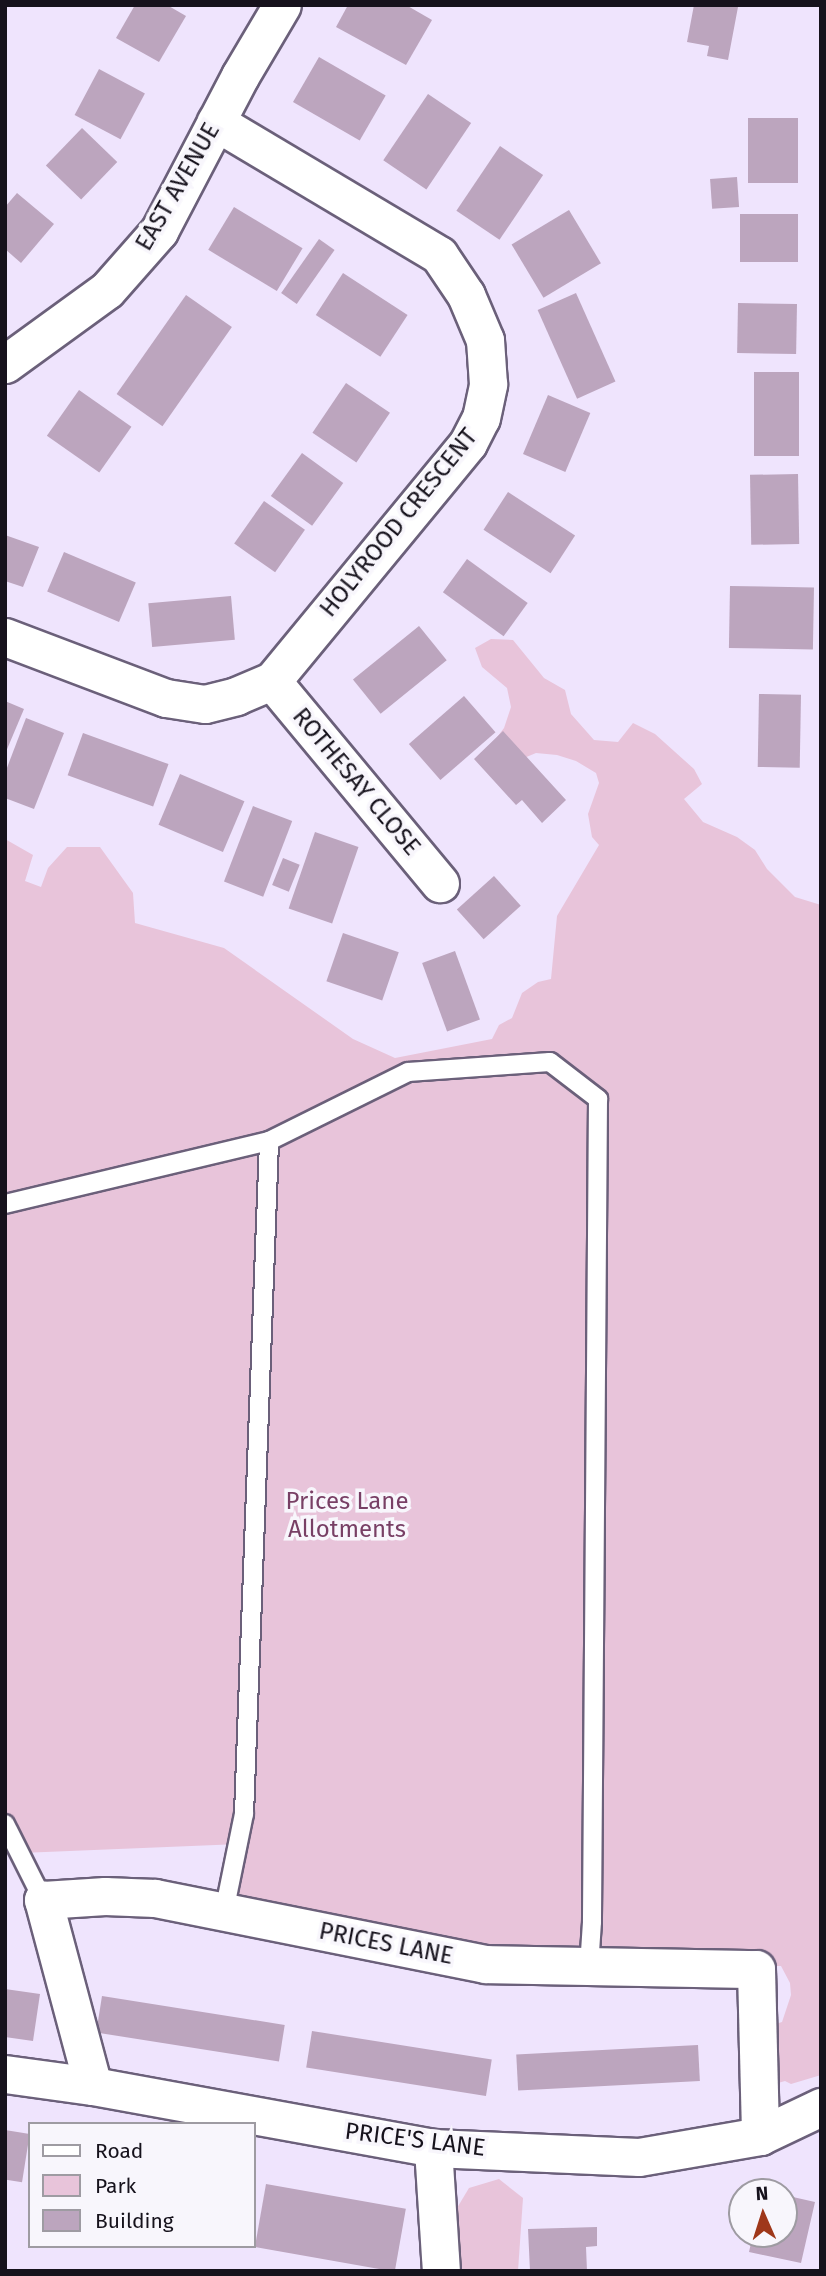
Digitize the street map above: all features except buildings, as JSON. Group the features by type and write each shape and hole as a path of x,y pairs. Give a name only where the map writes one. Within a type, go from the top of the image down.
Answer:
{"street":[{"name":"EAST AVENUE","path":"5,364 88,305 135,262 159,230 282,5"},
{"name":"HOLYROOD CRESCENT","path":"5,638 166,698 205,704 236,696 272,681 468,443 481,418 488,384 485,340 466,295 439,255 216,122"},
{"name":"ROTHESAY CLOSE","path":"272,681 440,883"},
{"name":"PRICES LANE","path":"43,1900 132,1896 485,1964 756,1969 760,2136"},
{"path":"43,1900 93,2086"},
{"name":"PRICE'S LANE","path":"5,2074 93,2086 433,2148 639,2157 760,2136 821,2107"},
{"path":"433,2148 441,2271"}],"lane":[{"path":"5,1204 270,1141 408,1072 550,1062 598,1099 592,1922 589,1967"},
{"path":"224,1912 244,1814 270,1141"},
{"path":"5,1824 43,1900"}],"green space":[{"name":"Prices Lane Allotments","path":"491,639 513,640 544,678 565,690 571,714 594,740 618,742 633,723 655,734 694,769 702,784 684,799 703,822 737,837 755,850 767,869 795,897 821,905 821,2075 791,2084 785,2081 764,2087 763,2028 782,2022 791,1995 790,1983 781,1966 589,1967 224,1912 240,1844 21,1853 5,1824 5,839 33,855 25,881 41,887 48,868 67,847 100,847 133,893 135,923 224,948 353,1039 395,1058 492,1039 499,1025 512,1018 522,993 538,982 551,979 557,916 599,845 592,837 588,814 599,783 596,773 576,761 557,755 536,753 524,758 491,745 504,728 511,707 507,688 482,667 475,648"},
{"path":"499,2179 523,2198 518,2271 456,2271 451,2218 469,2188"}]}
